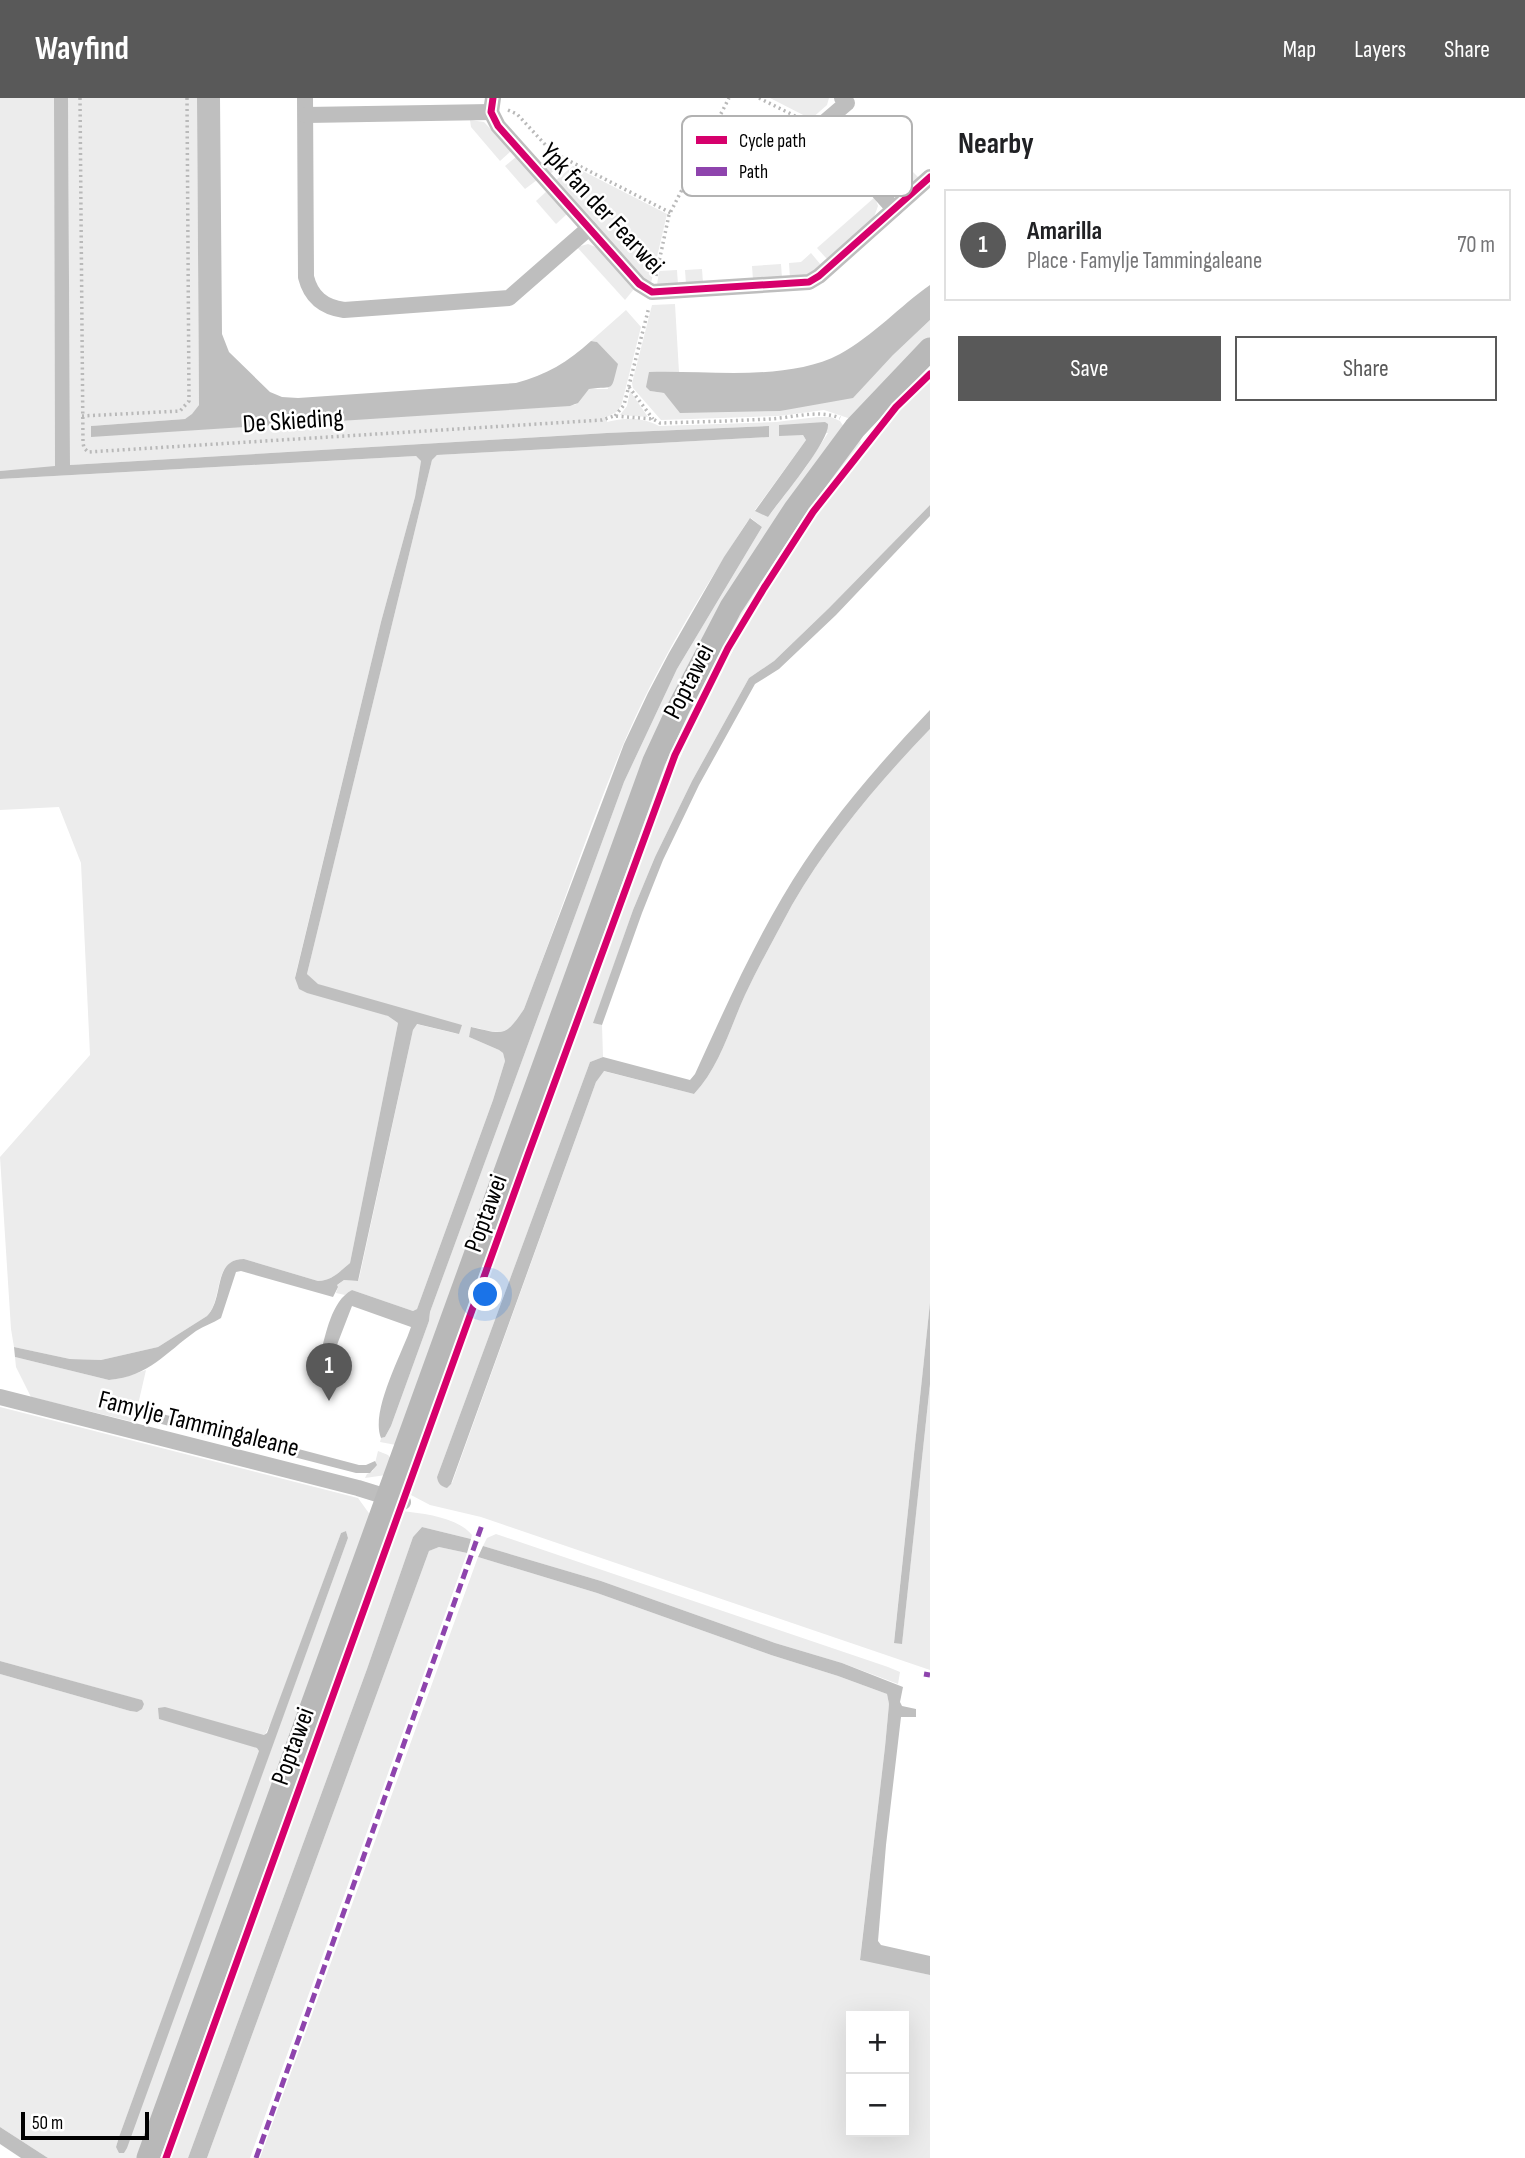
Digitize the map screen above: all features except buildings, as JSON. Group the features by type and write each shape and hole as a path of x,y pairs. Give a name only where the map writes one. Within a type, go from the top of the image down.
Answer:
{"main road":[{"name":"Poptawei","path":"148,2158 395,1499 654,761 731,607 795,509 855,428 930,349"}],"street":[{"path":"305,98 306,277 312,294 326,305 344,310 509,298 589,228"},
{"path":"831,116 846,103 842,98"},
{"path":"306,115 492,105"},
{"name":"Ypk fan der Fearwei","path":"492,105 498,126 639,284 652,292 808,282 819,276 909,196"},
{"name":"Ypk fan der Fearwei","path":"912,193 930,177"},
{"path":"882,196 894,209"},
{"name":"Famylje Tammingaleane","path":"0,1397 395,1499"}],"path":[{"path":"82,416 180,411 189,401 187,98"},
{"path":"720,116 729,98"},
{"path":"759,98 794,116"},
{"path":"492,105 517,114 552,152 671,213"},
{"path":"614,416 624,405 671,213 682,191"},
{"path":"629,386 653,418"}],"shaded area":[{"path":"0,98 54,98 55,467 49,468 0,471"},
{"path":"54,98 68,98 70,465 769,426 769,437 437,455 432,460 307,974 318,984 462,1025 459,1034 417,1024 413,1030 358,1281 344,1280 337,1285 333,1297 241,1271 236,1272 221,1318 196,1331 146,1369 109,1380 15,1357 14,1347 70,1359 101,1360 158,1347 207,1316 216,1300 223,1272 227,1265 234,1261 244,1259 318,1281 332,1277 350,1263 398,1023 388,1016 307,993 299,989 295,978 381,622 415,497 421,461 416,456 0,479 0,471 55,466"},
{"path":"68,98 197,98 199,405 192,415 185,419 91,426 91,436 575,405 589,389 608,389 597,342 591,341 626,310 641,327 622,403 618,411 607,417 607,422 633,419 659,426 776,422 831,417 840,421 844,427 734,585 396,1445 380,1442 381,1438 385,1437 391,1426 430,1312 624,782 677,669 762,527 751,518 747,522 696,603 650,687 610,777 524,1009 513,1025 503,1031 472,1027 469,1037 499,1050 505,1061 417,1309 413,1311 352,1290 345,1295 336,1293 336,1286 344,1280 359,1279 413,1030 416,1024 458,1034 317,984 307,974 432,460 437,455 769,437 769,426 70,465","holes":["828,433 768,517 755,510 806,440 803,435"]},
{"path":"197,98 220,98 222,334 229,352 270,392 282,397 298,398 516,383 556,367 591,341 597,342 618,364 611,386 589,389 578,403 570,406 91,437 91,426 185,419 199,405"},
{"path":"770,98 829,98 827,105 814,116 805,116"},
{"path":"470,120 484,122 511,151 500,161 471,127"},
{"path":"551,155 565,162 550,174 541,164"},
{"path":"516,157 537,180 525,189 505,166"},
{"path":"573,166 667,214 651,283 644,279 556,180"},
{"path":"912,171 919,178 912,184"},
{"path":"547,191 567,214 556,224 536,201"},
{"path":"875,197 878,206 874,217 827,259 817,248"},
{"path":"588,244 598,248 634,289 625,300 577,247"},
{"path":"811,253 821,265 806,276 790,278 789,263 801,262"},
{"path":"781,264 782,278 753,280 752,266"},
{"path":"702,269 703,283 686,284 685,270"},
{"path":"677,270 678,285 657,285 659,271"},
{"path":"930,285 930,320 853,398 780,411 680,413 664,393 650,391 646,387 649,372 747,373 819,363 864,339"},
{"path":"675,304 679,372 649,372 650,391 664,393 669,398 892,356 930,320 930,340 851,419 824,410 779,416 661,420 633,388 632,383 652,305"},
{"path":"930,380 930,505 774,661 749,678 692,781 655,857 633,910 594,1022 602,1025 603,1057 590,1062 437,1477 452,1483 596,1082 603,1071 694,1094 717,1060 756,972 806,881 856,813 930,729 930,1303 894,1642 902,1643 930,1384 930,1670 481,1517 430,1505 411,1495 411,1489 649,835 696,722 753,615 811,523 875,438"},
{"path":"630,391 648,417 620,415 627,406"},
{"path":"828,424 821,443 768,517 755,511 806,440 803,435 779,436 779,425"},
{"path":"860,438 861,444 810,510 765,578 727,642 672,754 404,1488 403,1483 668,752 723,640 806,506"},
{"path":"416,456 421,461 415,497 381,622 295,977 388,1016 398,1023 350,1263 332,1277 318,1281 244,1259 234,1261 227,1265 223,1272 207,1316 158,1347 101,1360 70,1359 14,1347 0,1157 90,1055 81,863 59,807 0,810 0,479"},
{"path":"930,505 930,516 836,615 779,669 755,684 699,785 663,860 602,1025 593,1023 655,857 692,781 749,678 774,661"},
{"path":"750,518 762,527 677,669 624,782 430,1312 391,1426 385,1437 381,1438 379,1427 383,1398 411,1327 352,1306 327,1365 319,1360 330,1319 339,1302 352,1290 413,1311 417,1309 505,1061 499,1050 469,1037 471,1027 502,1032 512,1025 524,1009 624,744 669,653 724,557"},
{"path":"930,710 930,729 856,813 806,881 756,972 717,1060 703,1084 694,1094 604,1071 596,1082 451,1484 447,1488 443,1486 437,1477 590,1062 603,1057 690,1080 758,941 798,872 851,800"},
{"path":"930,1303 930,1384 902,1644 894,1643"},
{"path":"15,1357 109,1380 146,1370 134,1422 31,1397 16,1367"},
{"path":"0,1407 358,1498 371,1516 139,2158 48,2158 0,2127 0,1674 130,1711 137,1712 144,1704 141,1700 0,1661","holes":["346,1531 348,1538 124,2153 116,2147 119,2137 260,1751 258,1748 272,1721 341,1533"]},
{"path":"158,1413 211,1426 211,1435 154,1422"},
{"path":"253,1437 359,1465 375,1461 377,1465 370,1473 356,1473 251,1446 248,1438"},
{"path":"378,1451 392,1460 386,1475 365,1478 373,1471"},
{"path":"393,1511 396,1512 162,2158 155,2158"},
{"path":"403,1511 449,1520 466,1529 472,1535 471,1539 422,1527 413,1537 188,2158 170,2158"},
{"path":"422,1527 471,1539 467,1553 439,1547 429,1551 207,2158 188,2158 413,1537"},
{"path":"346,1531 348,1538 127,2148 124,2153 119,2153 116,2147 119,2137 259,1751 257,1748 159,1719 158,1708 165,1707 264,1735 267,1733 341,1533"},
{"path":"496,1534 888,1667 900,1672 898,1684 601,1581 483,1546 487,1538"},
{"path":"483,1546 601,1581 775,1643 842,1663 903,1687 900,1702 902,1706 916,1709 916,1717 901,1717 878,1941 881,1945 930,1956 930,1975 860,1960 885,1747 889,1704 887,1694 597,1593 478,1557"},
{"path":"439,1547 467,1553 250,2158 207,2158 429,1551"},
{"path":"478,1557 597,1593 887,1694 889,1704 885,1747 860,1959 930,1975 930,2158 260,2158"},
{"path":"0,1661 142,1700 144,1704 137,1712 130,1711 0,1674"},
{"path":"0,2127 48,2158 21,2158 0,2144"}],"marked path":[{"path":"256,2158 482,1525"},
{"path":"924,1674 930,1675"}],"cycle path":[{"path":"493,98 491,112 498,126 639,284 652,292 809,282 909,196"},
{"path":"912,193 930,177"},
{"path":"166,2158 675,755 728,648 813,512 896,407 930,374"}],"place":[{"name":"Amarilla","path":"329,1401"}]}
